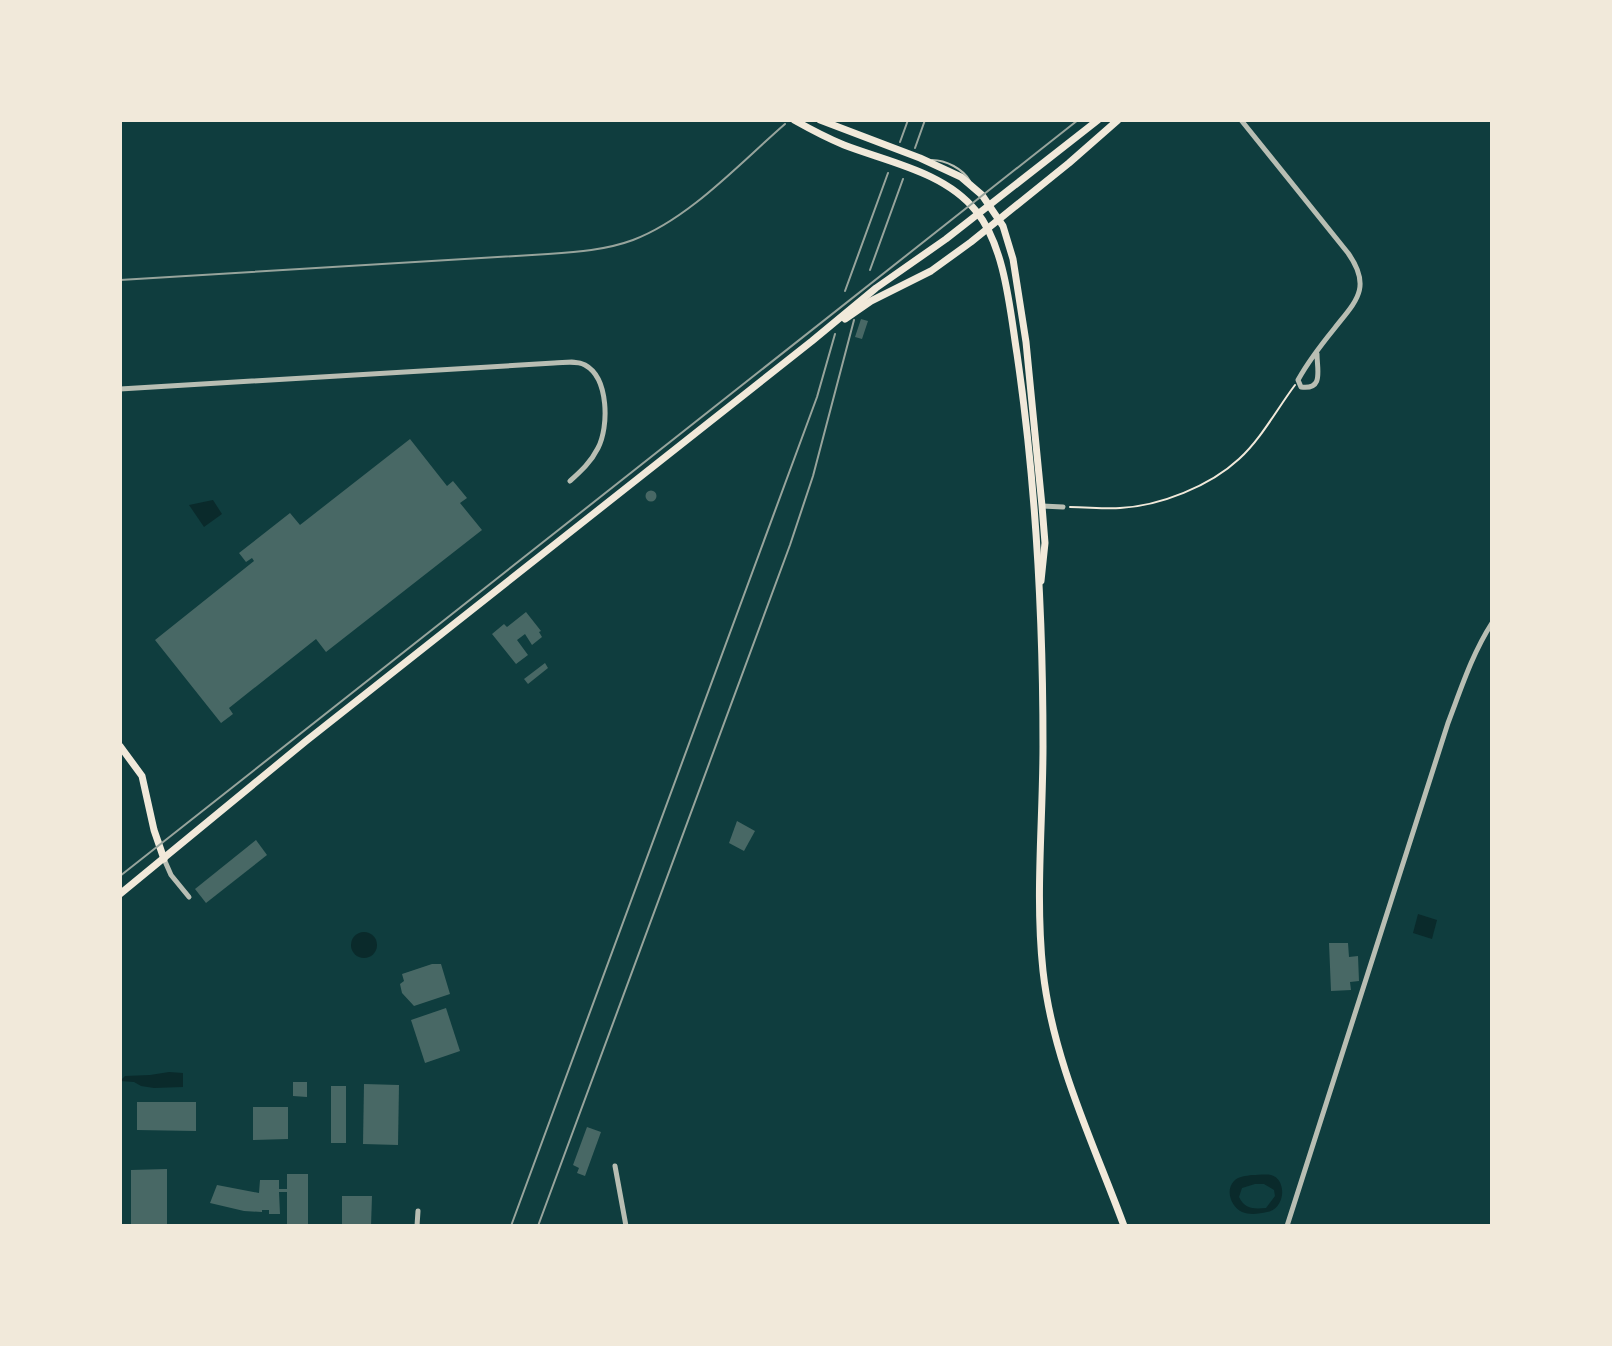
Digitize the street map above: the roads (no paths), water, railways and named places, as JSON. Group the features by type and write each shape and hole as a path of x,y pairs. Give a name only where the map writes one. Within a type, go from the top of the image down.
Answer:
{"main road":[{"path":"795,120 827,138 950,187 979,214 998,255 1021,386 1039,591 1043,747 1039,893 1043,972 1050,1014 1072,1093 1124,1226"},
{"path":"820,120 951,171 975,188 1000,219 1011,247 1022,307 1042,506 1044,567 1039,591"},
{"path":"120,894 306,741 876,288 979,214 1098,120"},
{"path":"814,339 871,301 931,271 988,229 1118,120"},
{"path":"120,746 142,776 164,859"}],"street":[{"path":"1241,120 1348,253 1359,271 1359,291 1353,306 1306,366 1298,380 1301,387 1314,386 1318,380 1317,354"},
{"path":"120,389 582,363 590,368 601,388 604,429 600,445 589,463 570,481"},
{"path":"1042,506 1063,507"},
{"path":"1287,1226 1448,723 1472,660 1492,623"},
{"path":"164,859 171,875 189,897"},
{"path":"615,1166 626,1226"},
{"path":"417,1226 418,1211"}],"water":[{"path":"213,500 222,514 204,527 189,505"},
{"path":"1418,914 1437,920 1432,939 1413,933"},
{"path":"364,932 373,936 377,945 373,954 364,958 355,954 351,945 355,936"},
{"path":"183,1073 183,1087 154,1088 120,1081 125,1076"},
{"path":"1271,1175 1280,1182 1281,1200 1273,1210 1251,1214 1235,1206 1230,1198 1231,1185 1238,1178","holes":["1264,1184 1274,1190 1275,1196 1266,1208 1250,1207 1241,1201 1242,1188"]}],"tram line":[{"path":"120,876 1078,120"}],"railway":[{"path":"900,142 908,120"},
{"path":"915,148 925,120"},
{"path":"120,280 548,254 612,246 654,231 694,204 785,124"},
{"path":"845,291 888,173"},
{"path":"870,270 903,179"},
{"path":"538,1226 790,545 813,476 854,320"},
{"path":"511,1226 817,397 835,334"}]}
